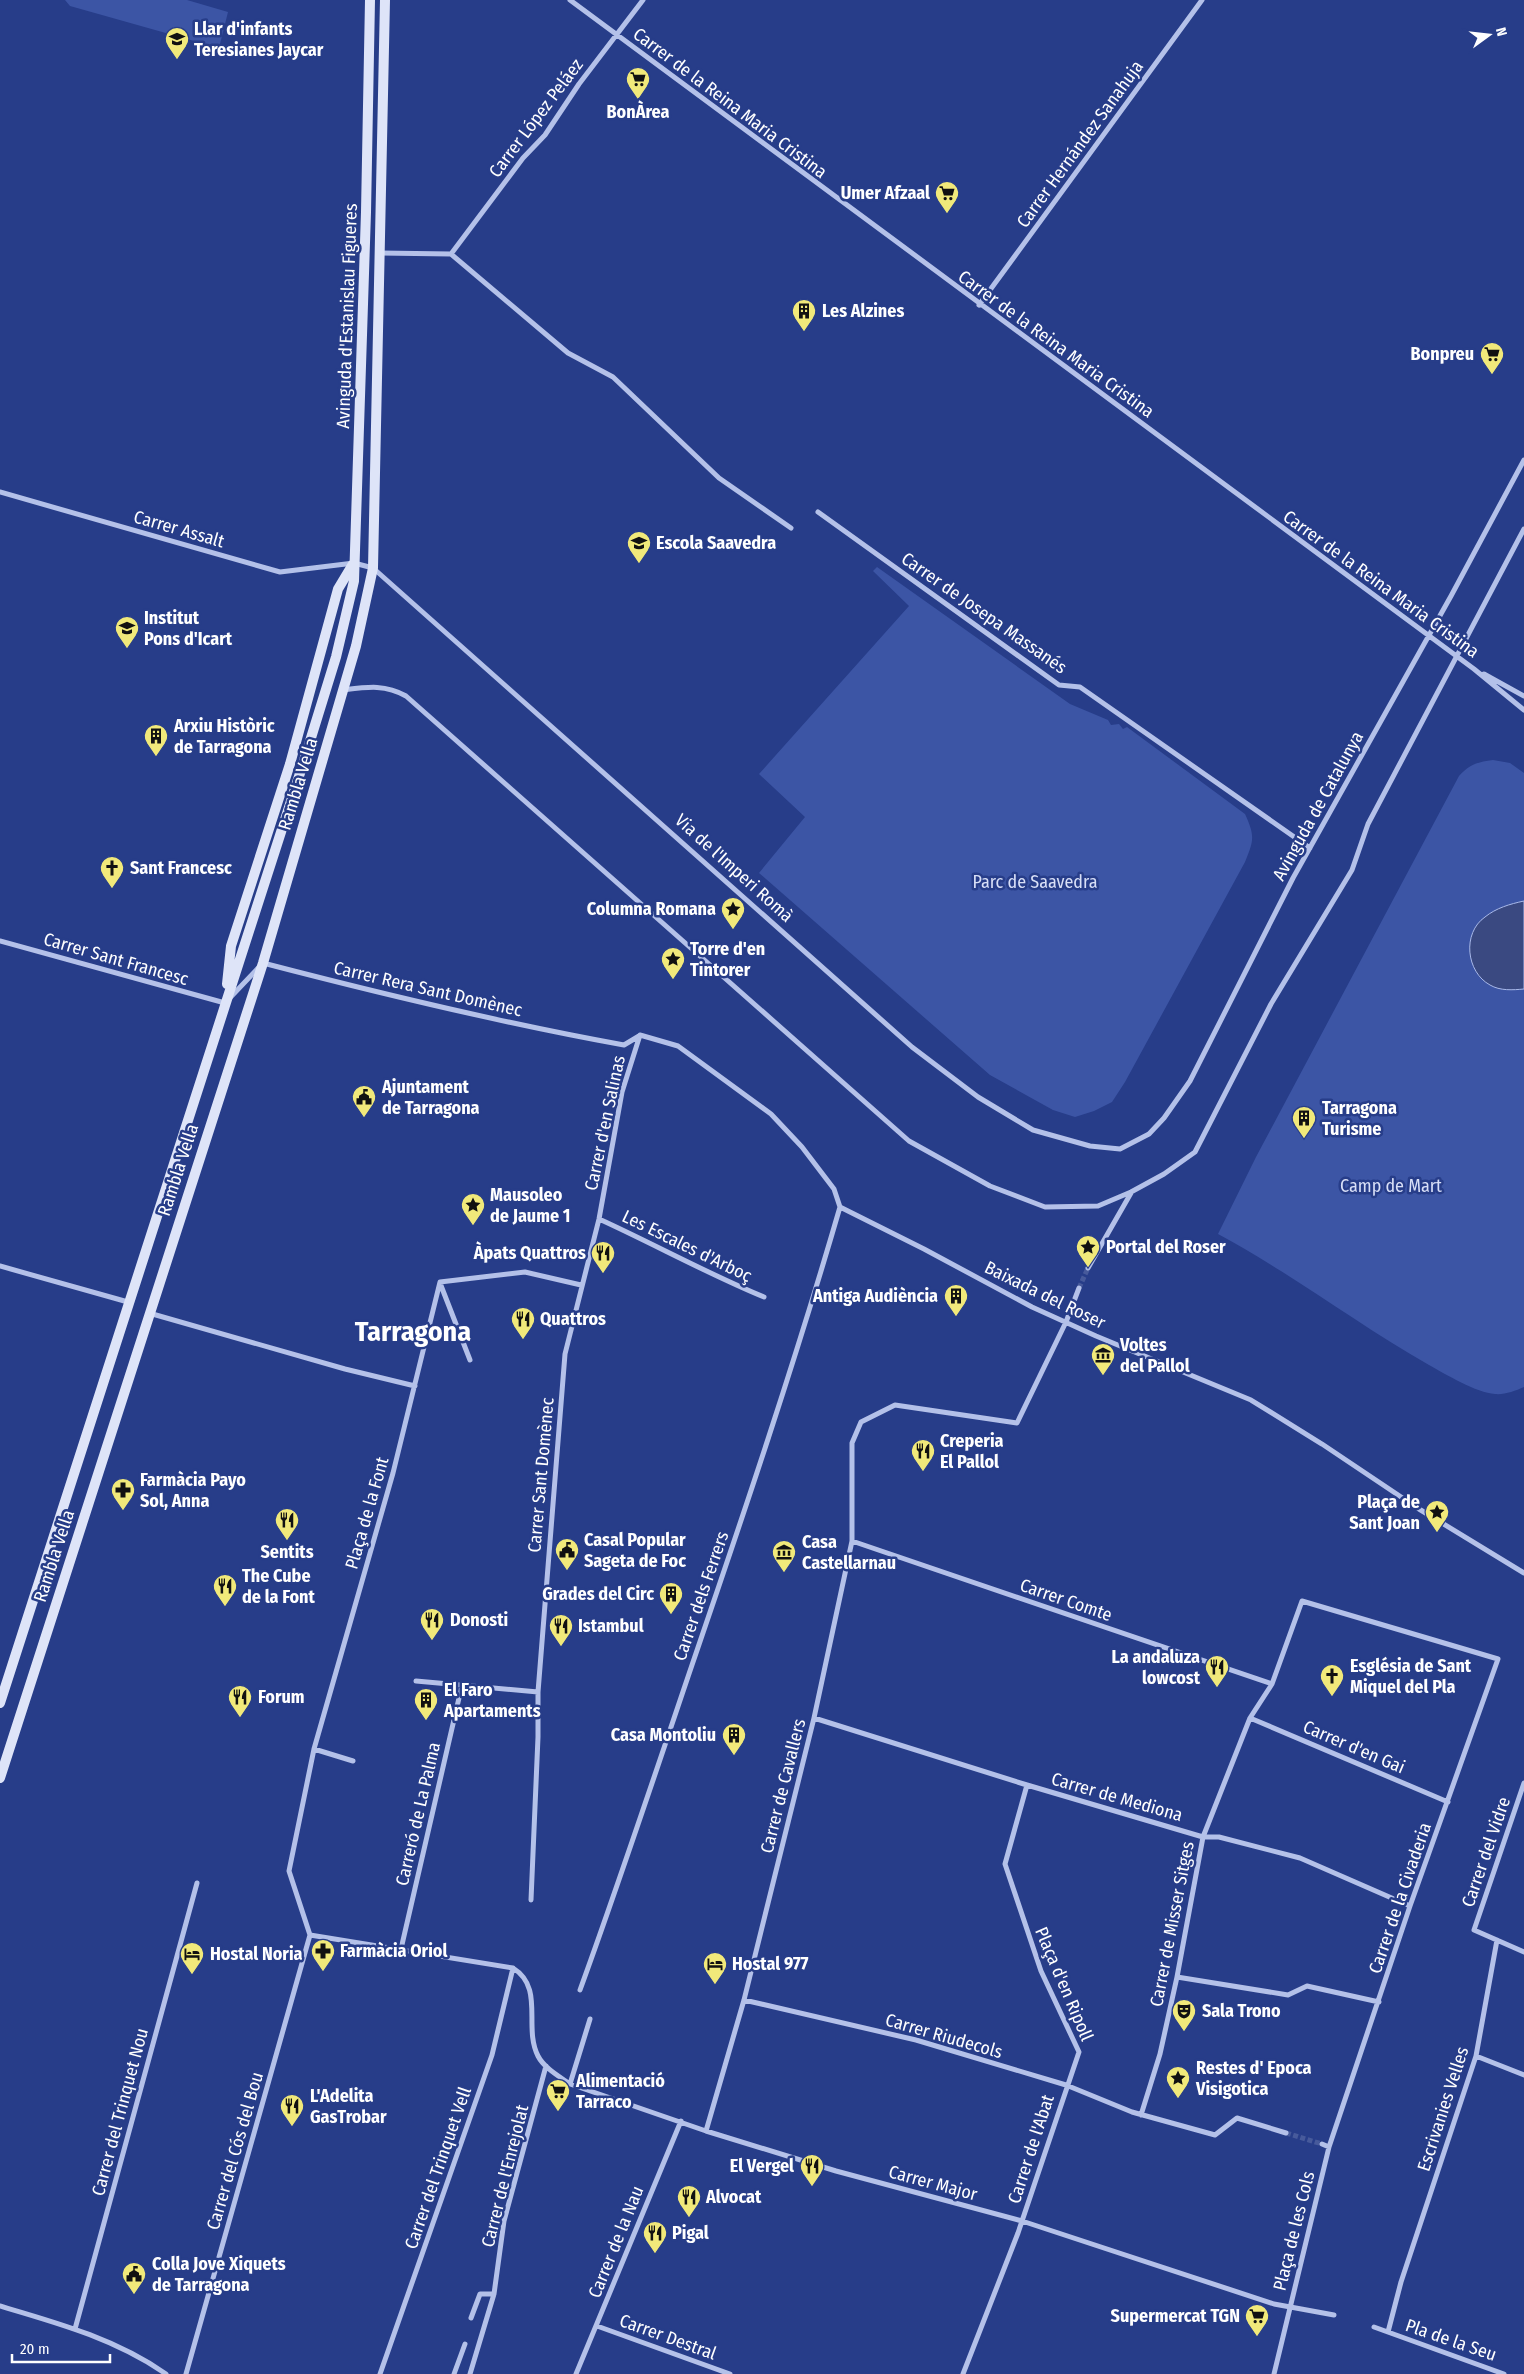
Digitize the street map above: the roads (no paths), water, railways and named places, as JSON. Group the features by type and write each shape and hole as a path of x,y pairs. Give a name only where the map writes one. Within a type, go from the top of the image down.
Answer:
{"main road":[{"name":"Avinguda d'Estanislau Figueres","path":"342,632 354,581 366,231 370,0"},
{"name":"Avinguda d'Estanislau Figueres","path":"373,568 385,0"},
{"path":"225,1003 231,946 290,764 338,589 354,563"},
{"name":"Rambla Vella","path":"0,1778 148,1313 263,963 356,646 373,568"},
{"name":"Rambla Vella","path":"0,1703 302,767 342,632"}],"street":[{"name":"Carrer de la Reina Maria Cristina","path":"570,0 1474,669 1524,710"},
{"name":"Carrer López Peláez","path":"451,254 523,158 545,134 578,84 643,0"},
{"name":"Carrer Hernández Sanahuja","path":"980,305 1202,0"},
{"path":"380,253 451,254 568,353 614,377 719,478 791,528"},
{"name":"Avinguda de Catalunya","path":"1120,1150 1149,1134 1164,1118 1190,1081 1310,848 1524,460"},
{"name":"Carrer Assalt","path":"0,492 280,572 354,563"},
{"name":"Carrer de Josepa Massanés","path":"818,512 1059,686 1080,687 1310,848"},
{"path":"343,690 393,689 406,696 909,1141 990,1186 1045,1207 1098,1206 1131,1192 1164,1174 1195,1152 1271,1004 1352,870 1368,824 1524,529"},
{"name":"Via de l'Imperi Romà","path":"354,563 373,568 912,1047 978,1097 1033,1130 1090,1146 1120,1150"},
{"path":"1474,669 1524,696"},
{"name":"Carrer Sant Francesc","path":"0,940 225,1003"},
{"path":"225,1003 263,963"},
{"name":"Carrer Rera Sant Domènec","path":"263,963 423,1004 624,1045 640,1035"},
{"name":"Carrer d'en Salinas","path":"599,1219 622,1092 640,1035 678,1046 771,1114 802,1147 834,1190 840,1207"},
{"path":"1088,1268 1131,1192"},
{"name":"Baixada del Roser","path":"840,1207 1032,1307 1096,1336 1251,1400 1322,1444 1419,1509 1524,1573"},
{"name":"Carrer dels Ferrers","path":"580,1990 618,1887 772,1430 809,1315 840,1207"},
{"name":"Carrer Sant Domènec","path":"531,1900 538,1737 538,1692 565,1354 599,1219"},
{"name":"Les Escales d'Arboç","path":"599,1219 665,1250 714,1276 764,1297"},
{"path":"0,1266 128,1302"},
{"path":"470,1360 440,1282 525,1272 581,1285"},
{"name":"Plaça de la Font","path":"310,1935 289,1871 314,1749 416,1386 440,1282"},
{"path":"1066,1322 1079,1288"},
{"path":"148,1313 336,1366 416,1386"},
{"name":"Carrer de Cavallers","path":"706,2131 744,2000 814,1718 852,1541 852,1443 861,1422 895,1405 1016,1423 1066,1322"},
{"name":"Carrer Comte","path":"852,1541 1272,1684"},
{"name":"Carrer de Misser Sitges","path":"1141,2115 1160,2054 1178,1978 1203,1837 1250,1718 1272,1684 1302,1602 1498,1659"},
{"name":"Carrer de la Civaderia","path":"1329,2147 1410,1906 1498,1659"},
{"path":"416,1681 538,1692"},
{"name":"Carreró de La Palma","path":"401,1950 462,1685"},
{"name":"Carrer de Mediona","path":"814,1718 1027,1785 1203,1837 1219,1837 1300,1858 1410,1906"},
{"name":"Carrer d'en Gai","path":"1250,1718 1448,1802"},
{"path":"314,1749 353,1761"},
{"name":"Carrer del Vidre","path":"1497,1940 1474,1930 1524,1783"},
{"name":"Plaça d'en Ripoll","path":"1027,1785 1005,1864 1041,1972 1079,2052 1066,2086"},
{"name":"Carrer del Trinquet Nou","path":"76,2329 197,1883"},
{"path":"310,1935 513,1968 524,1974 528,1982 531,1999 534,2044 538,2057 546,2066"},
{"name":"Carrer del Cós del Bou","path":"186,2374 310,1935"},
{"path":"1497,1940 1524,1952"},
{"name":"Escrivanies Velles","path":"1401,2282 1476,2056 1497,1940"},
{"name":"Carrer del Trinquet Vell","path":"380,2374 492,2055 513,1968"},
{"path":"1178,1978 1288,1995 1307,1986 1379,2002"},
{"name":"Carrer Riudecols","path":"744,2000 916,2040 1066,2086 1141,2115 1215,2135 1237,2118 1286,2133"},
{"path":"570,2084 590,2019"},
{"path":"1476,2056 1524,2075"},
{"name":"Carrer Major","path":"546,2066 570,2084 706,2131 836,2171 1022,2222 1290,2308"},
{"name":"Carrer de l'Enrejolat","path":"470,2374 494,2294 504,2221 546,2066"},
{"name":"Carrer de l'Abat","path":"963,2374 1022,2222 1066,2086"},
{"name":"Carrer de la Nau","path":"576,2374 681,2121"},
{"path":"1322,2144 1329,2147"},
{"name":"Plaça de les Cols","path":"1329,2147 1290,2308 1334,2315"},
{"name":"Pla de la Seu","path":"1388,2332 1401,2282"},
{"path":"471,2318 480,2294 494,2294"},
{"path":"0,2306 76,2329 140,2356 166,2374"},
{"path":"1274,2374 1290,2308"},
{"name":"Carrer Destral","path":"597,2326 730,2374"},
{"name":"Pla de la Seu","path":"1374,2327 1504,2374"},
{"path":"454,2374 464,2344"}],"tunnel":[{"path":"1079,1288 1088,1268"},
{"path":"1286,2133 1322,2144"}],"place":[{"name":"Llar d'infants Teresianes Jaycar","path":"177,60"},
{"name":"BonÀrea","path":"638,100"},
{"name":"Umer Afzaal","path":"947,214"},
{"name":"Les Alzines","path":"804,332"},
{"name":"Bonpreu","path":"1492,375"},
{"name":"Escola Saavedra","path":"639,564"},
{"name":"Institut Pons d'Icart","path":"127,649"},
{"name":"Arxiu Històric de Tarragona","path":"156,757"},
{"name":"Sant Francesc","path":"112,889"},
{"name":"Columna Romana","path":"733,930"},
{"name":"Torre d'en Tintorer","path":"673,980"},
{"name":"Ajuntament de Tarragona","path":"364,1118"},
{"name":"Tarragona Turisme","path":"1304,1139"},
{"name":"Mausoleo de Jaume 1","path":"473,1226"},
{"name":"Portal del Roser","path":"1088,1268"},
{"name":"Àpats Quattros","path":"603,1274"},
{"name":"Antiga Audiència","path":"956,1317"},
{"name":"Quattros","path":"523,1340"},
{"name":"Voltes del Pallol","path":"1103,1376"},
{"name":"Creperia El Pallol","path":"923,1472"},
{"name":"Farmàcia Payo Sol, Anna","path":"123,1511"},
{"name":"Plaça de Sant Joan","path":"1437,1533"},
{"name":"Sentits","path":"287,1541"},
{"name":"Casal Popular Sageta de Foc","path":"567,1571"},
{"name":"Casa Castellarnau","path":"784,1573"},
{"name":"The Cube de la Font","path":"225,1607"},
{"name":"Grades del Circ","path":"671,1615"},
{"name":"Donosti","path":"432,1641"},
{"name":"Istambul","path":"561,1647"},
{"name":"La andaluza lowcost","path":"1217,1688"},
{"name":"Església de Sant Miquel del Pla","path":"1332,1697"},
{"name":"Forum","path":"240,1718"},
{"name":"El Faro Apartaments","path":"426,1721"},
{"name":"Casa Montoliu","path":"734,1756"},
{"name":"Farmàcia Oriol","path":"323,1972"},
{"name":"Hostal Noria","path":"192,1975"},
{"name":"Hostal 977","path":"715,1985"},
{"name":"Sala Trono","path":"1184,2032"},
{"name":"Restes d' Epoca Visigotica","path":"1178,2099"},
{"name":"Alimentació Tarraco","path":"558,2112"},
{"name":"L'Adelita GasTrobar","path":"292,2127"},
{"name":"El Vergel","path":"812,2187"},
{"name":"Alvocat","path":"689,2218"},
{"name":"Pigal","path":"655,2254"},
{"name":"Colla Jove Xiquets de Tarragona","path":"134,2295"},
{"name":"Supermercat TGN","path":"1257,2337"}],"district":[{"name":"Tarragona","path":"413,1331"}],"park label":[{"name":"Parc de Saavedra","path":"1035,882"},
{"name":"Camp de Mart","path":"1391,1186"}]}
